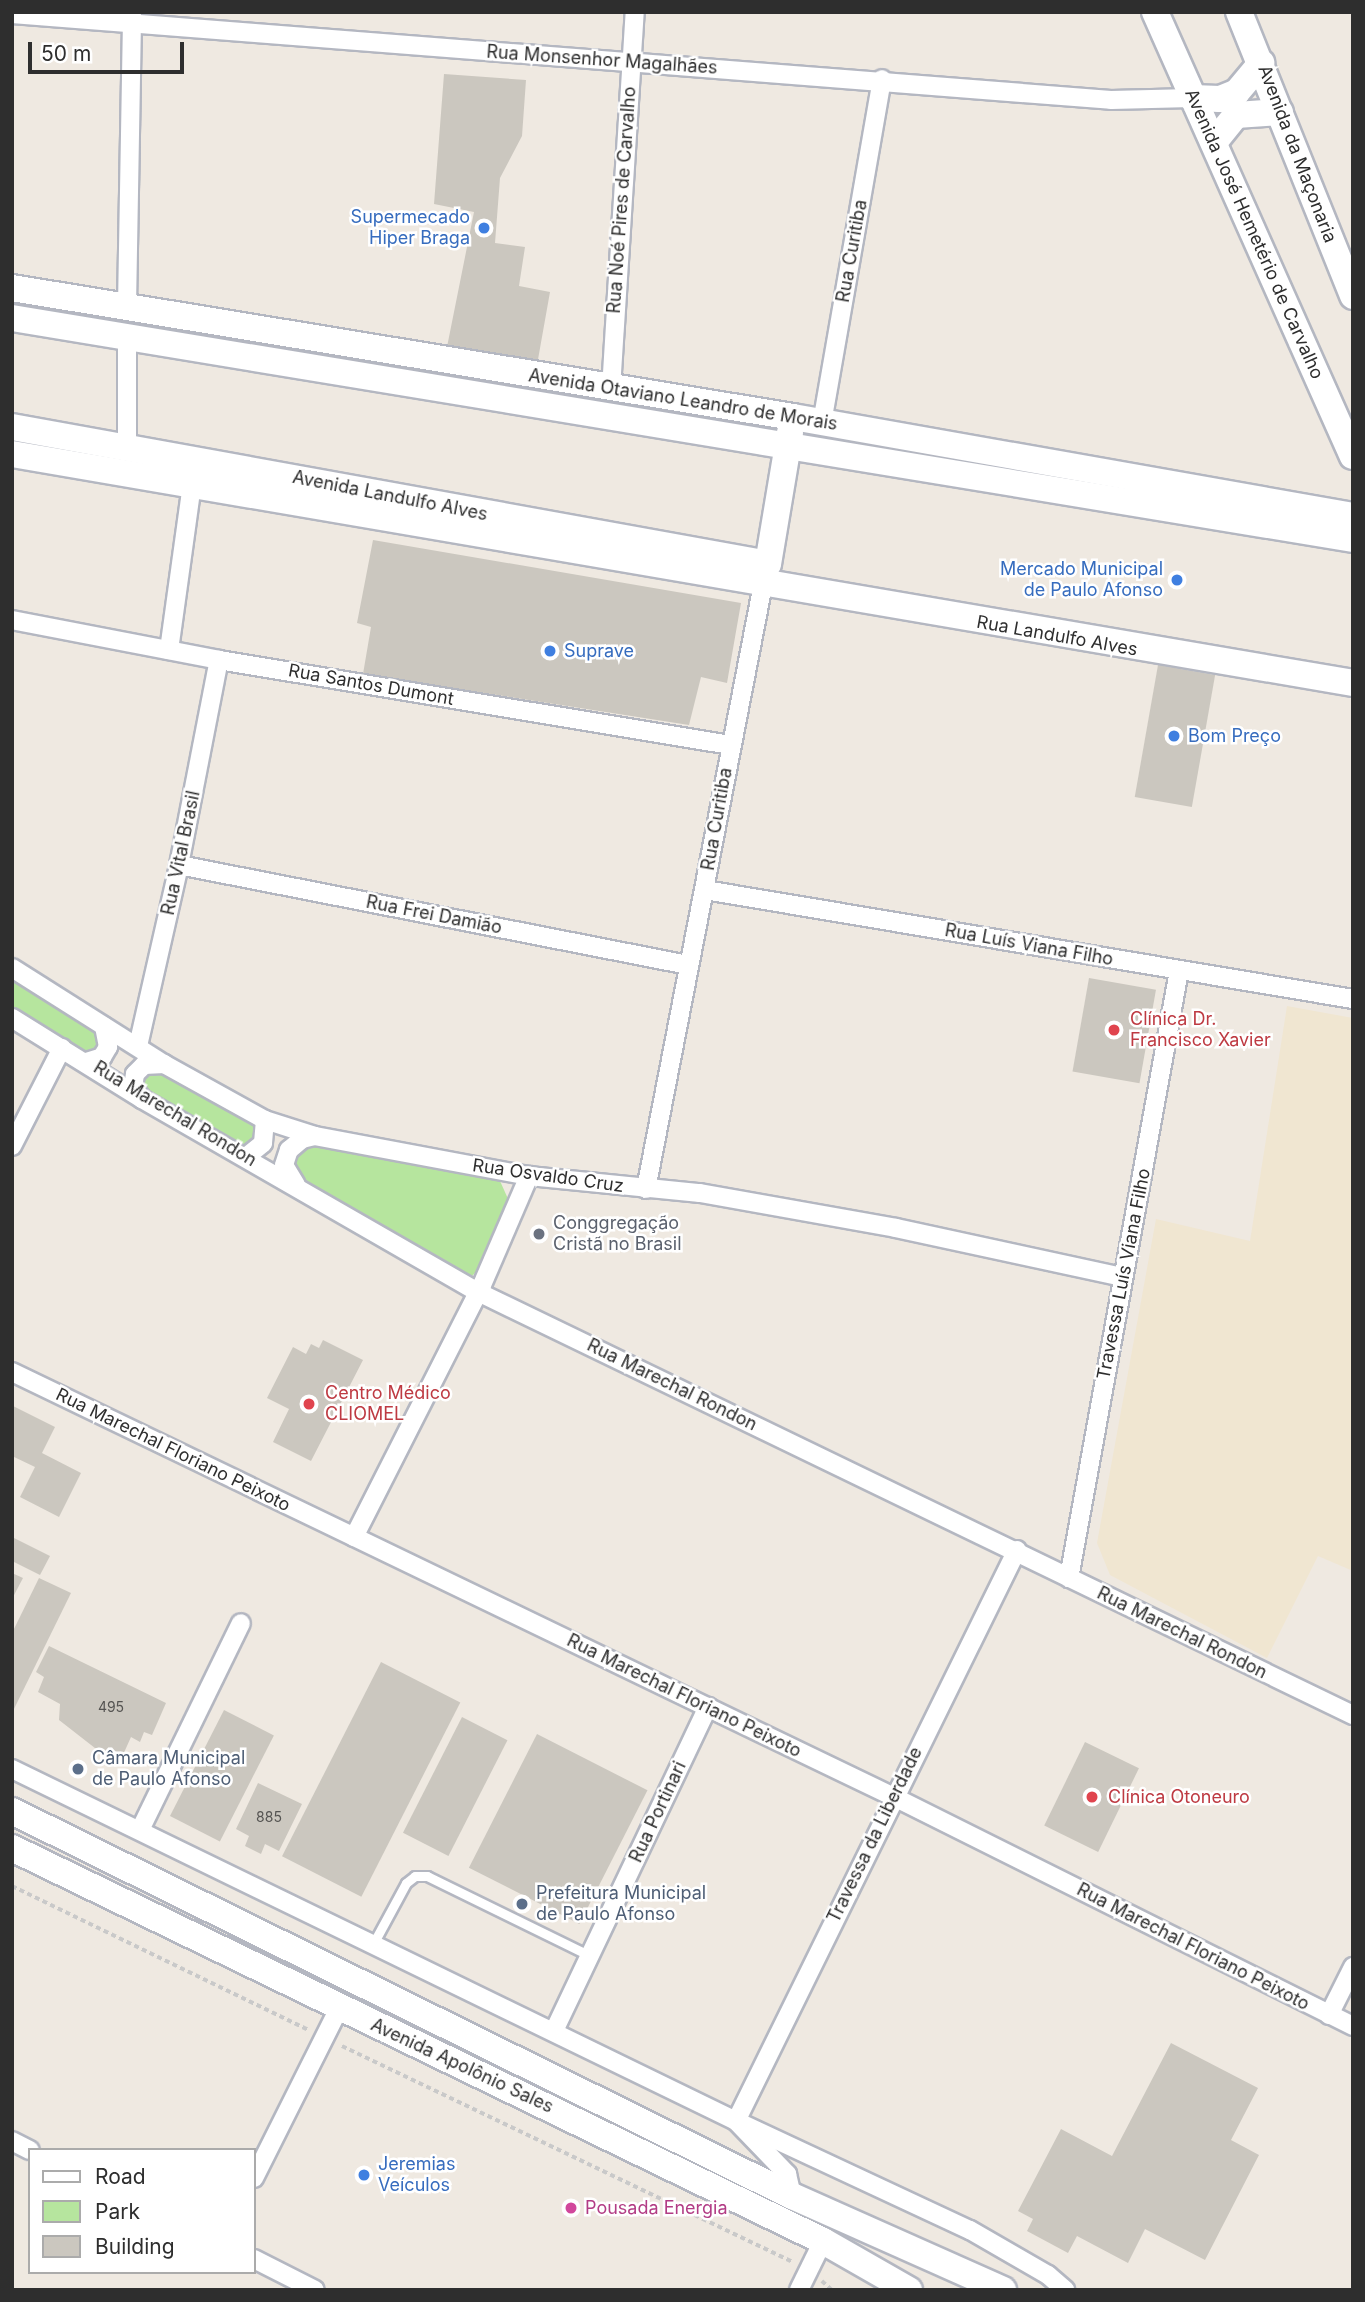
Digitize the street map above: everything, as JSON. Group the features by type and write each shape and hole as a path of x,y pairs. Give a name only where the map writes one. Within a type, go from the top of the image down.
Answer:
{"street":[{"name":"Rua Noé Pires de Carvalho","path":"611,389 635,12"},
{"name":"Avenida José Hemetério de Carvalho","path":"1155,12 1192,98 1215,141 1353,456"},
{"name":"Avenida da Maçonaria","path":"1239,12 1353,296"},
{"name":"Rua Monsenhor Magalhães","path":"12,14 132,18 631,63 882,79 1111,100 1192,98"},
{"path":"127,306 132,18"},
{"path":"1192,98 1220,99 1237,92 1261,63"},
{"name":"Rua Curitiba","path":"822,423 882,79"},
{"path":"1215,141 1236,116 1280,112"},
{"name":"Avenida Otaviano Leandro de Morais","path":"12,288 793,417 1353,516"},
{"name":"Avenida Otaviano Leandro de Morais","path":"12,318 787,448 1353,539"},
{"path":"127,338 127,447"},
{"path":"386,381 391,352"},
{"name":"Rua Curitiba","path":"646,1189 793,417"},
{"name":"Avenida Landulfo Alves","path":"12,427 194,458 765,575"},
{"name":"Avenida Landulfo Alves","path":"12,454 192,488 765,575"},
{"path":"169,650 194,458"},
{"path":"1063,493 1069,465"},
{"name":"Rua Landulfo Alves","path":"765,575 1353,684"},
{"name":"Rua Santos Dumont","path":"12,620 219,660 730,746"},
{"name":"Rua Vital Brasil","path":"138,1046 179,865 219,660"},
{"name":"Rua Frei Damião","path":"179,865 688,965"},
{"name":"Rua Luís Viana Filho","path":"705,890 1353,999"},
{"name":"Rua Osvaldo Cruz","path":"12,968 164,1064 265,1120 315,1136 529,1176 700,1193 883,1226 1123,1277"},
{"name":"Travessa Luís Viana Filho","path":"1069,1578 1179,971"},
{"name":"Rua Marechal Rondon","path":"12,1018 142,1099 478,1293 1017,1550 1069,1578 1353,1715"},
{"path":"86,1062 102,1057 108,1047 104,1026"},
{"path":"12,1146 62,1048"},
{"path":"142,1099 133,1088 135,1074 144,1065 164,1064"},
{"path":"246,1157 262,1143 265,1120"},
{"path":"298,1187 284,1165 289,1150 302,1139 315,1136"},
{"path":"354,1536 478,1293 529,1176"},
{"name":"Rua Marechal Floriano Peixoto","path":"12,1372 894,1797 1353,2026"},
{"name":"Travessa da Liberdade","path":"736,2121 1017,1550"},
{"path":"141,1830 241,1623"},
{"name":"Rua Portinari","path":"554,2031 708,1707"},
{"path":"12,1769 736,2121 970,2230 1048,2275 1065,2290"},
{"name":"Avenida Apolônio Sales","path":"12,1811 792,2196 1003,2290"},
{"name":"Avenida Apolônio Sales","path":"12,1848 824,2241 909,2290"},
{"path":"1329,2015 1353,1967"},
{"path":"256,2174 322,2036 339,2008"},
{"path":"736,2121 787,2174 792,2196"},
{"path":"12,2141 28,2149"},
{"path":"799,2290 824,2241"},
{"path":"256,2260 315,2290"}],"lane":[{"path":"373,1944 406,1883 415,1876 427,1876 590,1956"}],"path":[{"path":"12,1886 809,2270 831,2290"}],"shaded area":[{"path":"1287,1006 1353,1018 1353,1571 1318,1556 1267,1658 1110,1575 1097,1543 1156,1219 1250,1241"}],"green space":[{"path":"12,970 105,1028 94,1062 12,1019"},
{"path":"152,1065 251,1115 261,1131 246,1149 146,1092 142,1076"},
{"path":"311,1141 500,1181 509,1201 477,1271 469,1279 457,1276 301,1177 295,1169 296,1156"}],"building":[{"name":"Supermecado Hiper Braga","path":"444,74 526,80 522,136 500,178 495,243 525,247 519,286 550,292 537,365 446,352 474,212 434,204"},
{"name":"Suprave","path":"373,540 741,603 727,683 701,677 689,725 363,674 371,627 357,623"},
{"name":"Bom Preço","path":"1158,665 1215,675 1192,807 1135,797"},
{"name":"Clínica Dr. Francisco Xavier","path":"1089,978 1156,990 1139,1083 1073,1072"},
{"name":"Centro Médico CLIOMEL","path":"323,1340 363,1360 311,1461 273,1442 289,1409 267,1398 293,1347 306,1354 311,1344 319,1348"},
{"path":"13,1406 55,1427 42,1453 81,1473 59,1517 20,1497 35,1467 12,1456"},
{"path":"12,1537 50,1556 40,1575 12,1561"},
{"path":"12,1573 23,1578 12,1599"},
{"path":"39,1578 71,1593 12,1713 12,1633"},
{"path":"49,1646 166,1703 152,1735 144,1732 140,1742 131,1737 118,1766 59,1720 60,1704 38,1692 44,1677 36,1672"},
{"path":"381,1662 460,1702 361,1897 282,1856"},
{"path":"224,1710 274,1735 220,1841 170,1816"},
{"path":"462,1717 507,1740 448,1856 403,1833"},
{"path":"537,1734 647,1790 579,1924 469,1868"},
{"name":"Clínica Otoneuro","path":"1085,1742 1139,1768 1098,1852 1044,1826"},
{"path":"258,1783 302,1804 279,1851 265,1844 261,1854 245,1846 249,1836 236,1829"},
{"path":"1171,2043 1258,2088 1231,2140 1259,2155 1205,2260 1145,2229 1128,2263 1077,2236 1068,2253 1027,2231 1033,2219 1018,2211 1061,2129 1112,2156"}],"place":[{"name":"Supermecado Hiper Braga","path":"484,228"},
{"name":"Mercado Municipal de Paulo Afonso","path":"1177,580"},
{"name":"Suprave","path":"550,651"},
{"name":"Bom Preço","path":"1174,736"},
{"name":"Clínica Dr. Francisco Xavier","path":"1114,1030"},
{"name":"Conggregação Cristã no Brasil","path":"539,1234"},
{"name":"Centro Médico CLIOMEL","path":"309,1404"},
{"name":"Câmara Municipal de Paulo Afonso","path":"78,1769"},
{"name":"Clínica Otoneuro","path":"1092,1797"},
{"name":"Prefeitura Municipal de Paulo Afonso","path":"522,1904"},
{"name":"Jeremias Veículos","path":"364,2175"},
{"name":"Pousada Energia","path":"571,2208"}]}
